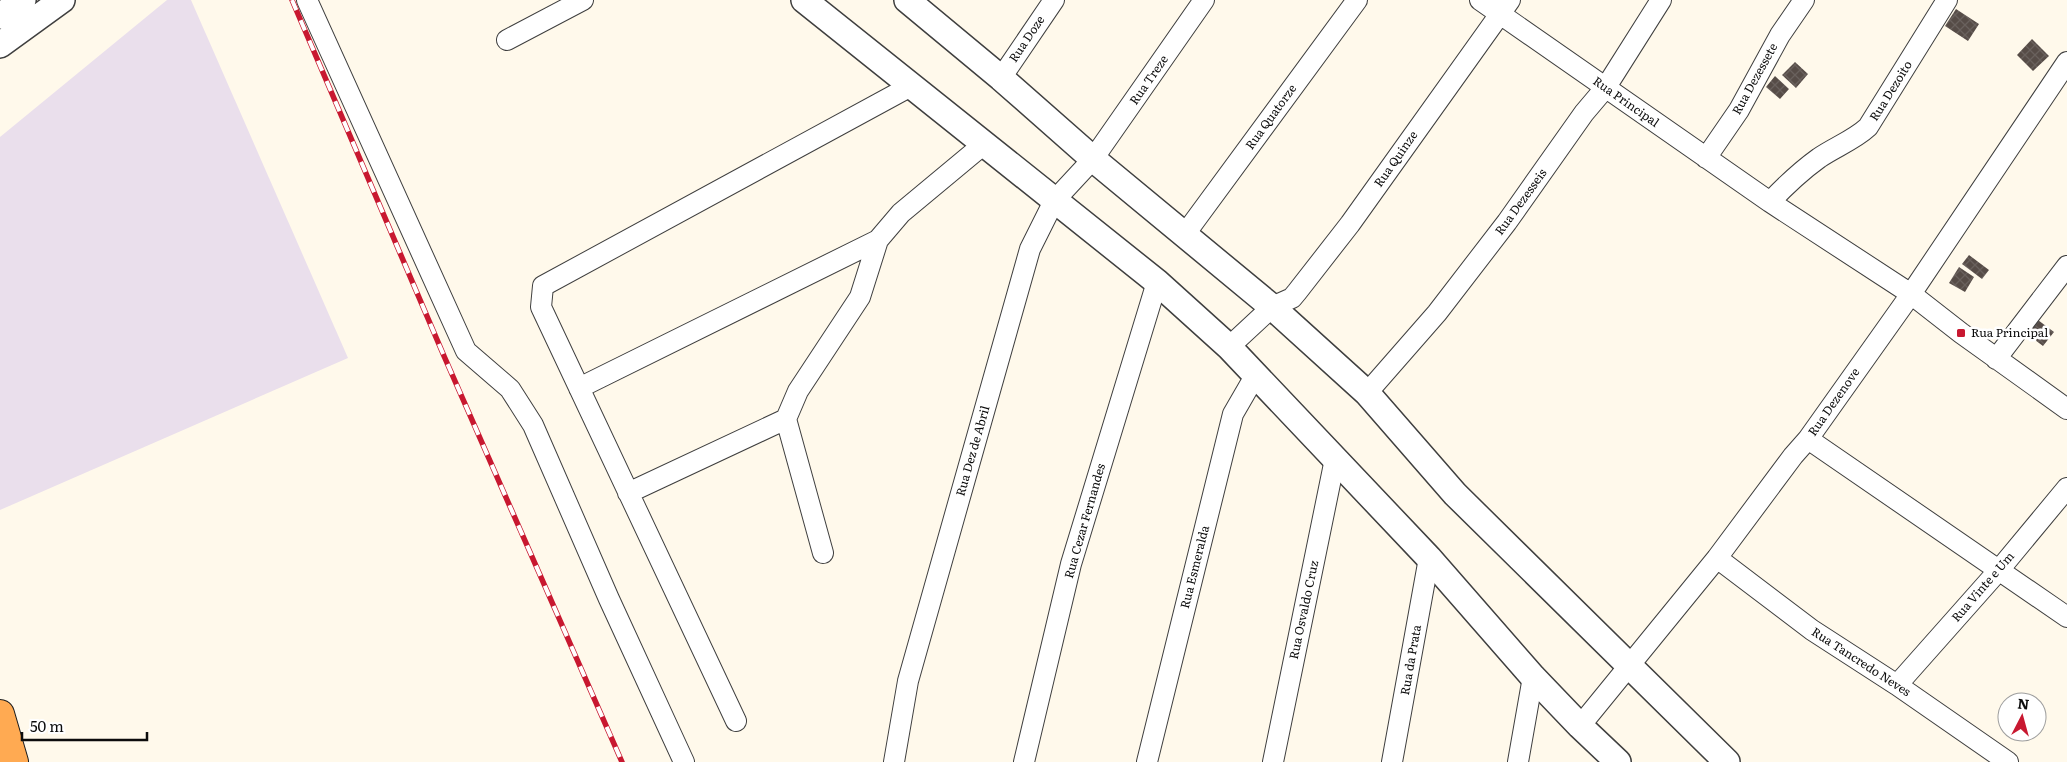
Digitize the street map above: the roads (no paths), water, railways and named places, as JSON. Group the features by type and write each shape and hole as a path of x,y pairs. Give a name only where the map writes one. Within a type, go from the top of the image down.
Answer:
{"highway":[{"path":"0,714 14,762"}],"street":[{"path":"0,16 23,0"},
{"path":"0,45 62,0"},
{"path":"307,0 466,351 510,389 534,425 609,599 684,762"},
{"path":"507,40 583,0"},
{"path":"804,0 1157,282 1229,347 1429,558 1534,677 1580,726 1618,762"},
{"path":"907,0 1001,78 1093,159 1272,307 1367,393 1455,494 1727,762"},
{"name":"Rua Doze","path":"1001,78 1054,0"},
{"name":"Rua Treze","path":"1093,159 1204,0"},
{"name":"Rua Quatorze","path":"1185,234 1357,0"},
{"name":"Rua Principal","path":"1480,0 1505,7 1606,87 1770,202 1911,294 2067,409"},
{"name":"Rua Dezesseis","path":"1367,393 1437,313 1470,270 1606,87 1661,0"},
{"name":"Rua Dezessete","path":"1706,158 1739,110 1780,35 1804,0"},
{"name":"Rua Dezoito","path":"1770,202 1791,180 1868,127 1947,0"},
{"name":"Rua Quinze","path":"1229,347 1272,307 1292,298 1308,279 1350,224 1505,7"},
{"name":"Rua Dezenove","path":"1580,726 1717,558 1793,456 1808,439 1911,294 2067,62"},
{"path":"736,721 541,307 543,286 911,86"},
{"path":"823,553 786,419 798,391 860,297 878,240 900,213 984,144"},
{"name":"Rua Dez de Abril","path":"894,762 908,681 1030,249 1054,201 1093,159"},
{"path":"579,388 878,240"},
{"path":"1996,358 2067,266"},
{"name":"Rua Cezar Fernandes","path":"1024,762 1071,564 1157,282"},
{"name":"Rua Esmeralda","path":"1147,762 1233,414 1255,376"},
{"path":"628,493 786,419"},
{"path":"1808,439 2067,617"},
{"name":"Rua Osvaldo Cruz","path":"1273,762 1335,459"},
{"name":"Rua Vinte e Um","path":"1897,685 1999,570 2067,488"},
{"name":"Rua da Prata","path":"1392,762 1429,558"},
{"name":"Rua Tancredo Neves","path":"1717,558 1812,630 1897,685 2008,762"},
{"path":"1518,762 1534,677"}],"railway":[{"path":"292,0 444,356 622,762"}],"place":[{"name":"Rua Principal","path":"1961,333"}]}
